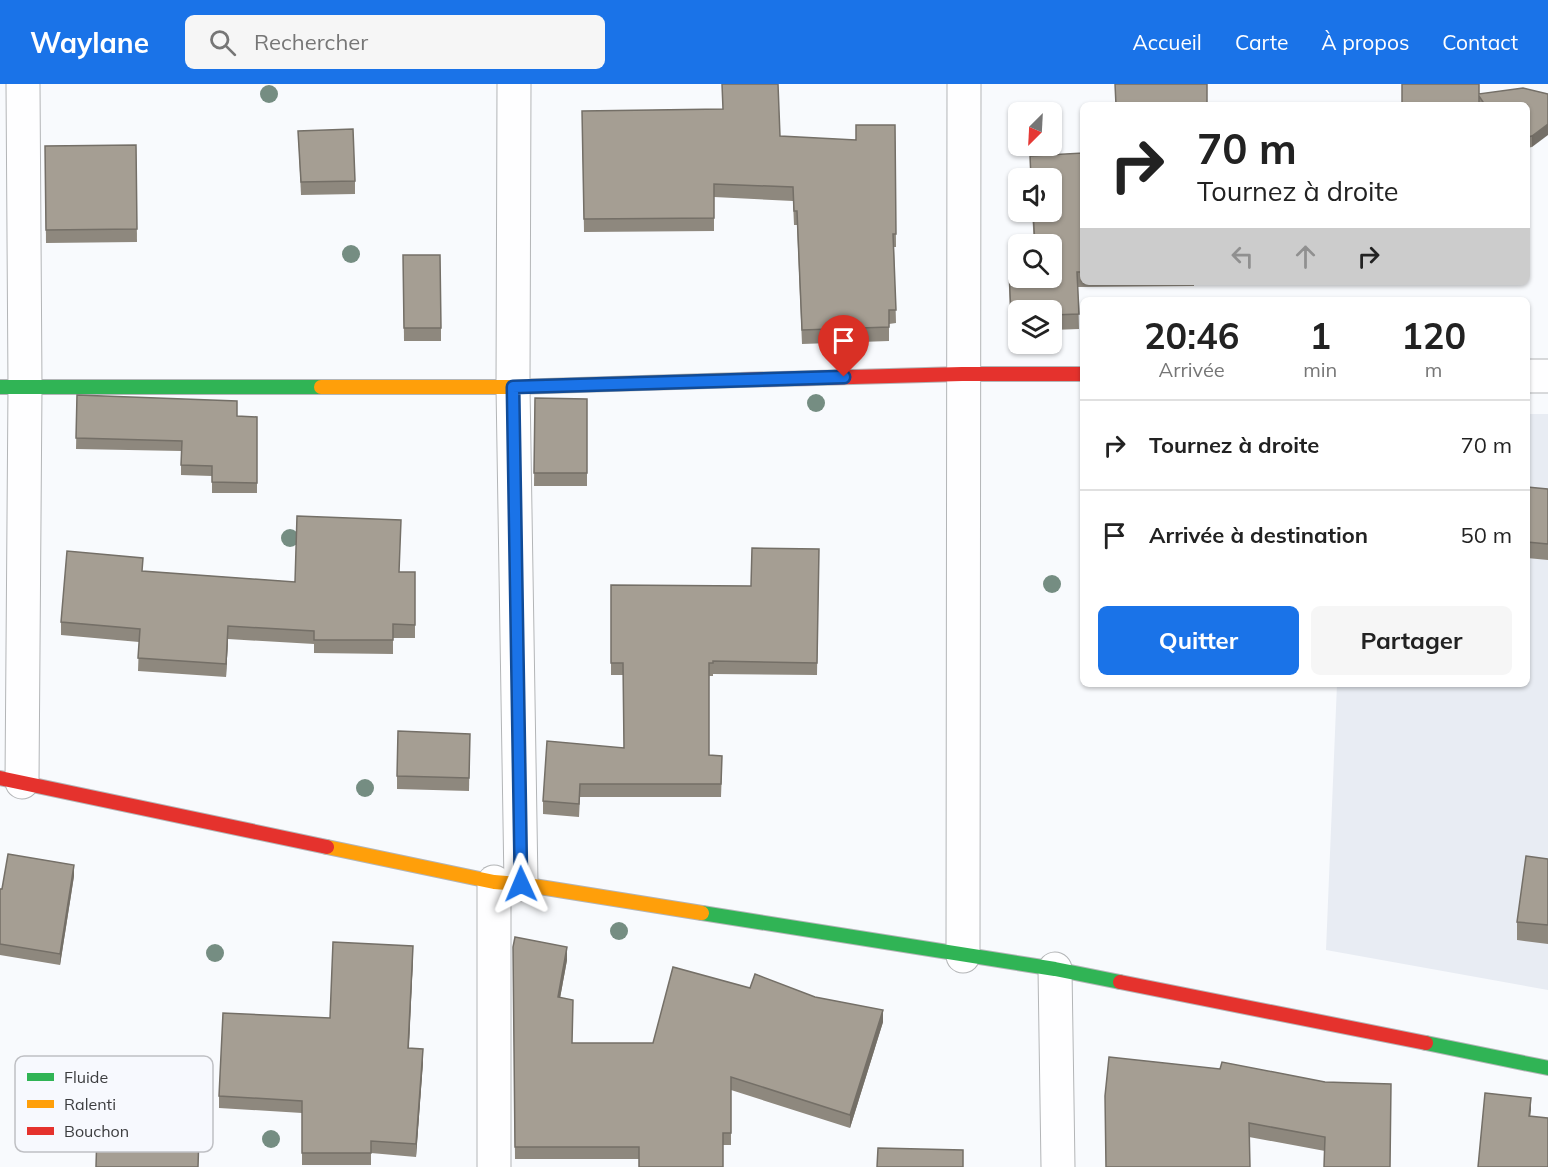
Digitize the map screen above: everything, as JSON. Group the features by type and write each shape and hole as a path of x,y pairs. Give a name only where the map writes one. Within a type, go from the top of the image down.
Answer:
{"street":[{"path":"23,84 12,387 11,780 507,883 1055,969 1548,1068"},
{"path":"494,1167 507,883 514,84"},
{"path":"963,956 964,84"},
{"path":"12,387 513,387 962,374 1080,374"},
{"path":"1530,376 1548,376"},
{"path":"1055,969 1058,1167"}],"shaded area":[{"path":"1530,414 1548,414 1548,990 1326,950 1337,687 1530,687"}],"building":[{"path":"722,84 778,84 780,136 856,140 856,125 895,125 896,234 893,234 896,310 889,310 889,327 802,330 797,211 794,211 793,187 714,184 714,218 584,219 582,111 723,109"},
{"path":"1115,84 1207,84 1207,102 1116,102"},
{"path":"1402,84 1479,84 1479,94 1523,88 1548,94 1548,124 1530,136 1530,102 1483,102 1479,96 1479,102 1402,102"},
{"path":"353,129 355,181 301,182 298,131"},
{"path":"136,145 137,229 46,230 45,146"},
{"path":"1080,153 1080,272 1077,272 1079,314 1062,315 1062,300 1010,300 1010,288 1062,288 1062,234 1034,234 1034,222 1062,222 1062,168 1031,168 1030,156 1062,156"},
{"path":"403,255 440,255 441,328 404,328"},
{"path":"77,395 237,401 237,416 257,417 257,483 212,482 212,466 181,465 182,441 76,438"},
{"path":"535,398 587,399 587,473 534,473"},
{"path":"1530,487 1548,489 1548,544 1530,542"},
{"path":"297,516 401,520 399,572 415,572 415,625 393,624 393,640 314,640 314,631 228,626 226,664 138,658 140,629 61,622 67,551 143,558 142,571 295,582"},
{"path":"752,548 819,549 817,663 713,661 709,663 709,755 722,756 721,784 580,784 579,804 543,801 547,741 624,748 623,663 611,663 611,585 751,586"},
{"path":"398,731 470,734 469,778 397,776"},
{"path":"8,854 74,865 60,954 0,944 0,889 2,889"},
{"path":"1526,856 1548,859 1548,925 1517,922"},
{"path":"515,937 567,947 558,997 573,1000 572,1043 653,1043 673,967 750,988 755,974 815,997 883,1010 850,1115 731,1077 731,1133 723,1133 723,1167 639,1167 639,1147 515,1147 513,947"},
{"path":"333,942 413,946 408,1048 423,1049 416,1144 371,1141 371,1153 302,1153 302,1101 219,1096 223,1013 330,1018"},
{"path":"1109,1057 1220,1069 1222,1062 1325,1082 1391,1084 1390,1167 1324,1167 1325,1137 1249,1123 1250,1167 1106,1167 1105,1096"},
{"path":"1485,1093 1531,1098 1529,1116 1548,1118 1548,1167 1478,1167"},
{"path":"878,1148 963,1150 963,1167 877,1167"},
{"path":"96,1152 198,1152 198,1167 96,1167"}],"traffic: fast":[{"path":"0,387 321,387"},
{"path":"702,913 1055,969 1120,982"},
{"path":"1426,1043 1548,1068"}],"traffic: slow":[{"path":"321,387 513,387 740,380"},
{"path":"327,847 494,882 521,884 702,913"}],"traffic: jam":[{"path":"740,380 962,374 1080,374"},
{"path":"0,778 327,847"},
{"path":"1120,982 1426,1043"}],"route":[{"path":"521,884 513,387 844,377"}]}
